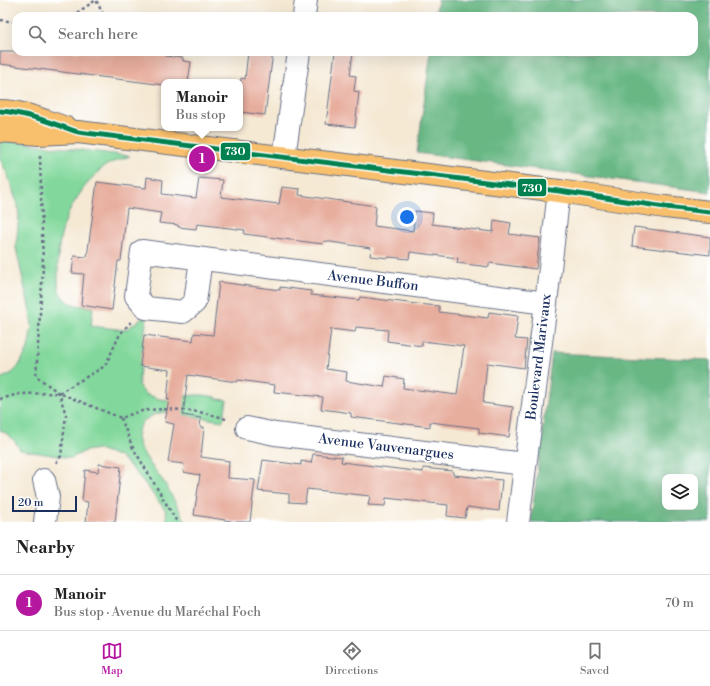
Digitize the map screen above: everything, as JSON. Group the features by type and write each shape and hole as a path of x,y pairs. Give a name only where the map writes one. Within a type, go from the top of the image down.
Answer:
{"main road":[{"path":"0,111 9,111 38,118 78,132"},
{"path":"0,131 40,134 78,132 559,191 664,207 710,212"}],"street":[{"path":"304,12 306,0"},
{"path":"284,158 298,56"},
{"name":"Boulevard Marivaux","path":"518,522 559,191"},
{"name":"Avenue Buffon","path":"146,308 136,296 142,251 546,303"},
{"path":"146,308 183,312 195,302 201,259"},
{"name":"Avenue Vauvenargues","path":"247,428 275,434 525,464"},
{"path":"44,480 48,497 45,522"}],"path":[{"path":"78,12 96,0 102,12"},
{"path":"0,20 12,22"},
{"path":"40,134 44,267 36,376 59,393 121,418 141,411 174,409 216,416 247,428"},
{"path":"0,399 19,394 59,393 105,366 120,334 146,308"},
{"path":"44,480 61,456 66,415 59,393"},
{"path":"121,418 132,446 177,522"}],"green space":[{"path":"438,0 710,0 710,192 417,153 430,56 698,56 698,12 436,12"},
{"path":"0,140 130,156 115,161 100,170 86,186 69,211 59,244 58,280 60,294 72,304 93,307 91,326 125,330 147,315 139,377 139,386 145,394 167,400 177,397 203,395 216,397 216,399 227,400 223,421 164,412 153,415 143,421 138,430 137,438 140,448 164,482 186,522 167,522 166,511 143,481 128,464 113,454 98,449 85,451 71,458 20,450 12,438 0,430 0,379 12,373 18,367 27,351 32,325 16,248 19,216 18,206 7,173 0,159"},
{"path":"552,353 710,360 710,522 531,522"}],"building":[{"path":"0,52 12,52 12,56 166,56 183,58 183,61 191,62 188,79 161,79 161,85 0,64"},
{"path":"248,56 272,56 265,115 243,112 243,79 241,78 245,79"},
{"path":"334,56 352,56 350,75 356,76 354,91 359,92 355,127 326,124"},
{"path":"147,177 163,180 162,194 196,198 199,178 223,180 221,197 279,204 282,187 300,189 299,195 376,206 374,226 413,231 415,211 433,213 432,224 493,232 494,220 511,223 509,234 540,238 536,269 489,263 489,267 457,263 458,258 410,252 409,259 370,256 371,248 324,241 323,244 244,234 245,230 197,224 196,229 178,227 178,225 159,223 161,213 127,208 121,261 118,261 112,310 81,305 84,274 72,273 74,256 87,257 97,182 146,188"},
{"path":"634,227 710,237 710,255 632,246"},
{"path":"219,282 280,290 280,287 311,291 311,295 359,300 360,297 439,306 439,312 488,318 489,312 518,316 515,339 527,340 524,368 487,363 483,403 513,407 509,437 479,433 479,428 430,422 430,427 351,417 351,413 321,409 323,397 274,392 275,385 238,380 237,382 188,375 183,415 201,418 200,427 204,427 201,457 229,461 228,478 255,480 250,522 230,522 231,521 194,515 200,475 183,472 184,464 168,462 174,424 165,422 169,399 167,400 170,370 140,366 144,335 193,341 194,333 213,335","holes":["356,327 388,330 387,341 422,346 422,341 464,346 457,395 403,388 404,379 386,376 384,387 346,381 347,372 326,369 331,329 355,332"]},
{"path":"313,454 342,457 341,462 423,472 423,468 453,471 453,475 502,480 499,511 467,507 465,518 447,516 448,505 386,498 385,506 368,505 370,496 307,489 305,503 289,502 289,494 258,491 263,460 301,465 301,461 311,463"},
{"path":"99,464 121,467 115,522 86,522 88,502 82,501 85,470 98,472"}],"transit line":[{"name":"730","path":"0,111 30,116 78,132 559,191 665,207 710,212"}],"place":[{"name":"Manoir","path":"202,159"}]}
